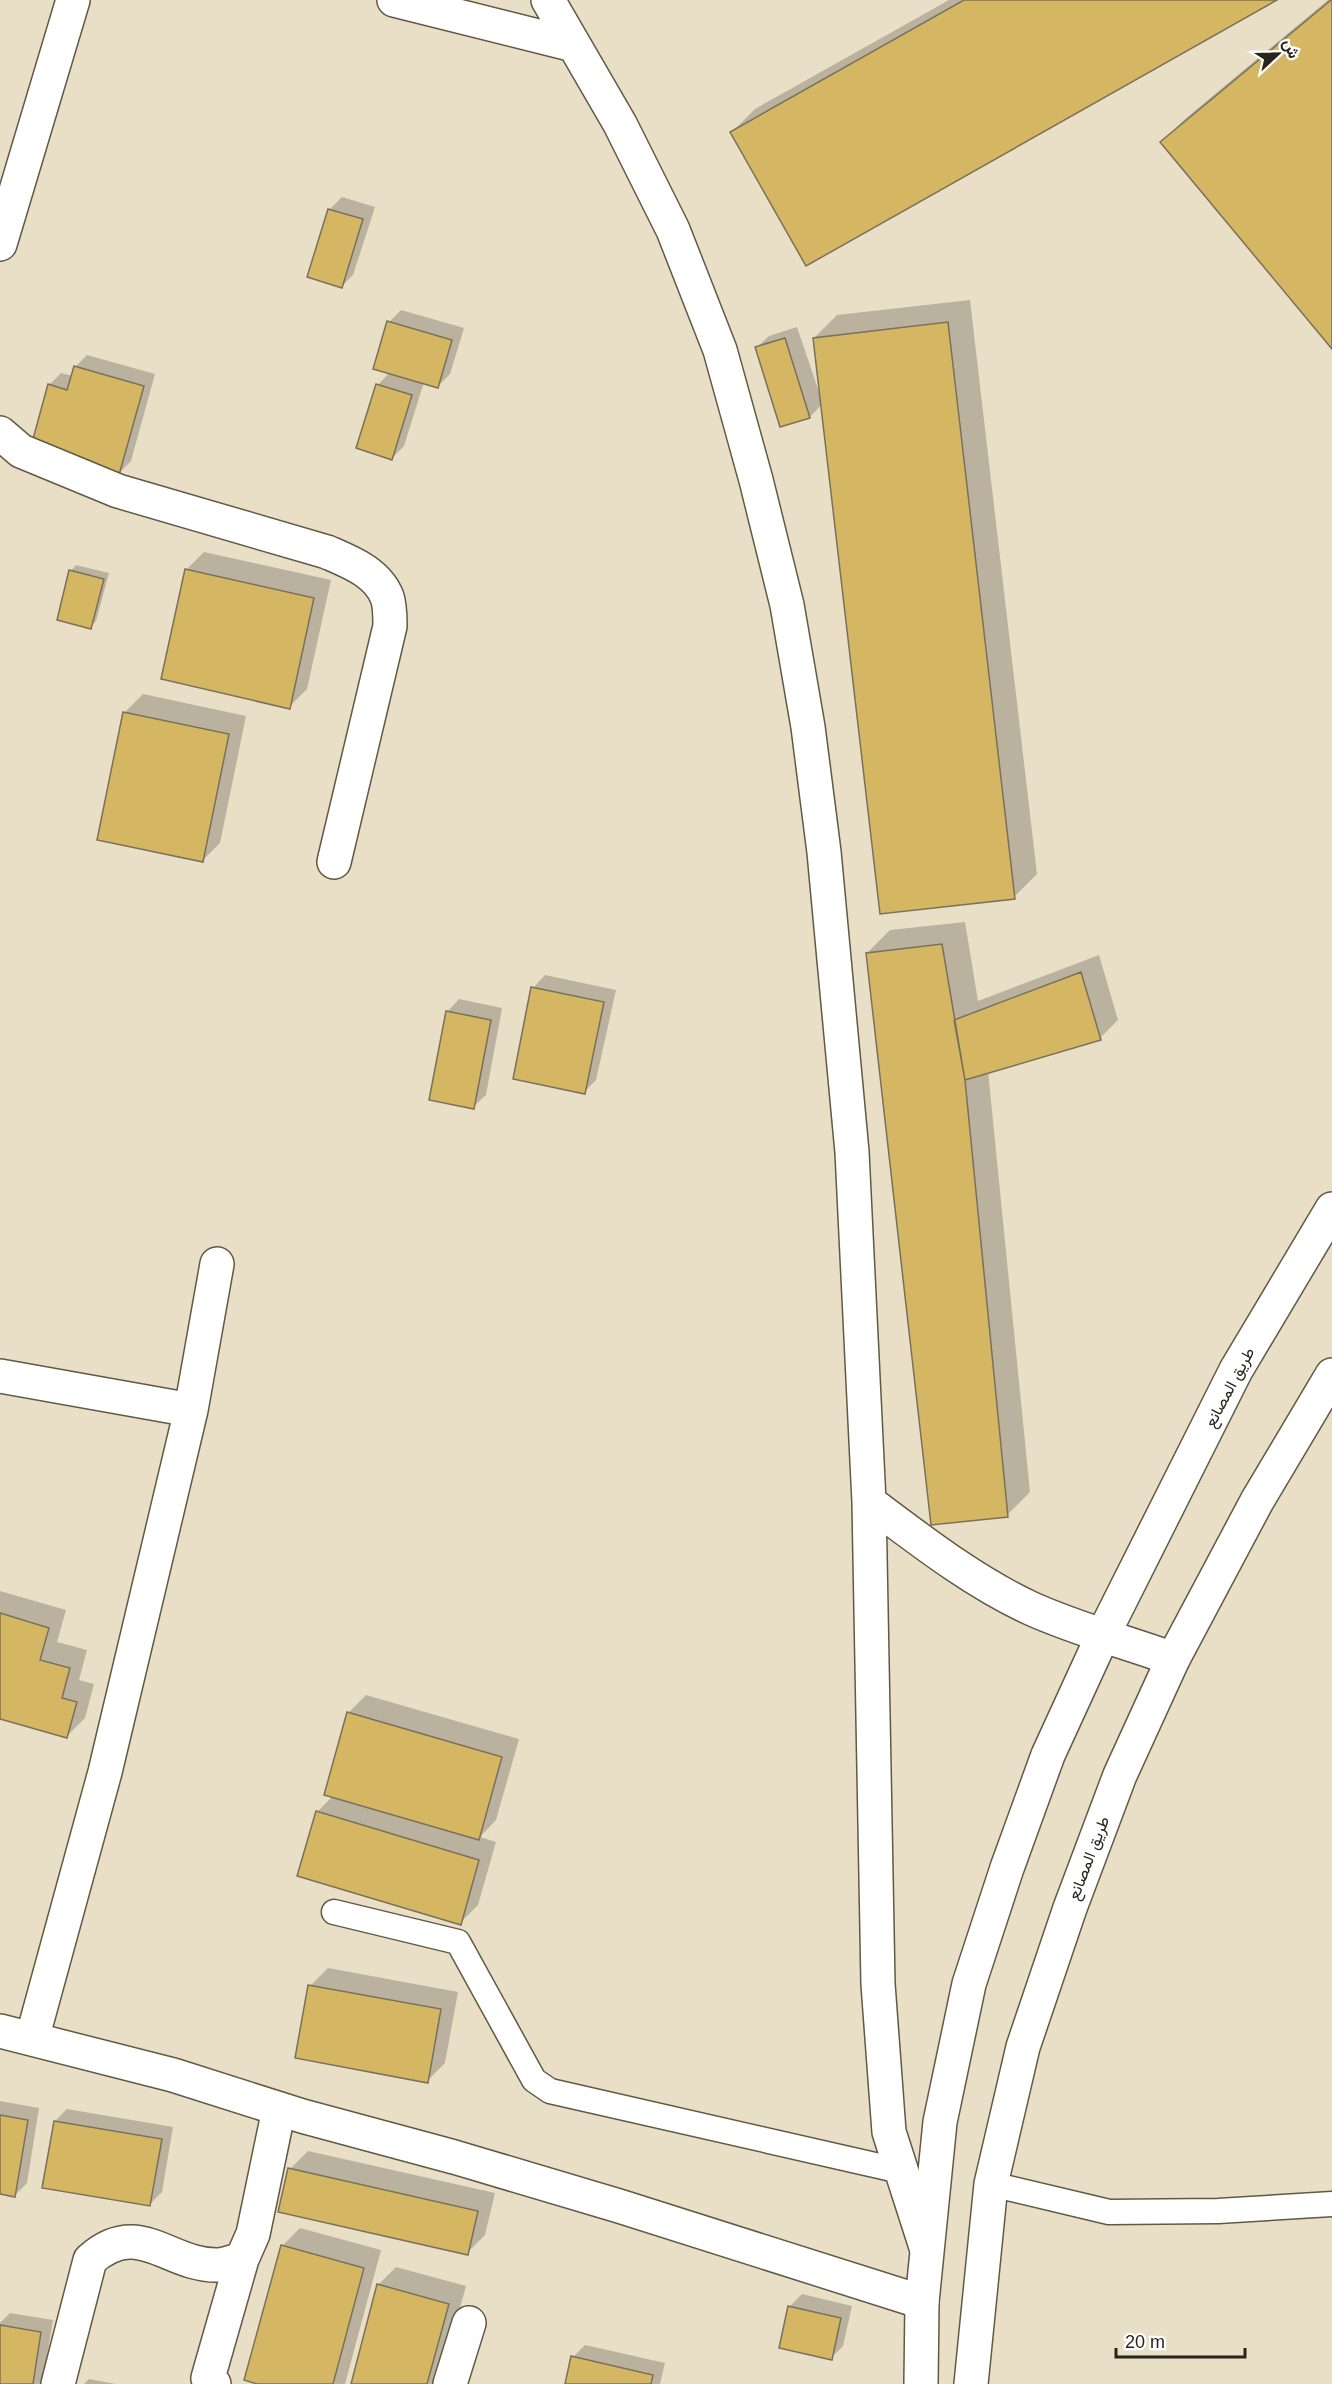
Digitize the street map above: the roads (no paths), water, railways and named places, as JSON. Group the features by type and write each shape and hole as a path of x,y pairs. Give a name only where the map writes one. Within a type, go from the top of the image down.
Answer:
{"street":[{"path":"0,244 73,0"},
{"path":"394,0 574,45"},
{"path":"548,0 620,124 673,230 720,350 787,605 808,727 824,852 849,1117 860,1293 869,1502 878,1984 889,2132 926,2247"},
{"path":"0,433 21,451 118,491 327,552 353,563 373,577 387,598 390,626 334,862"},
{"name":"طريق المصانع","path":"921,2384 922,2302 940,2121 969,1984 1007,1868 1048,1755 1103,1635 1236,1371 1332,1209"},
{"path":"32,2039 105,1773 191,1410 217,1264"},
{"name":"طريق المصانع","path":"971,2384 991,2184 1023,2047 1070,1908 1120,1775 1173,1659 1257,1501 1332,1375"},
{"path":"0,1376 191,1410"},
{"path":"869,1502 927,1546 976,1578 1030,1608 1173,1659"},
{"path":"0,2031 172,2075 279,2109 619,2206 922,2302"},
{"path":"214,2384 208,2378 242,2259 253,2234 279,2109"},
{"path":"58,2384 90,2260 102,2249 115,2243 134,2241 203,2263 220,2265 242,2259"},
{"path":"450,2384 469,2324"}],"lane":[{"path":"334,1912 458,1942 534,2080 550,2091 901,2171"},
{"path":"991,2184 1109,2212 1218,2211 1332,2204"}]}
